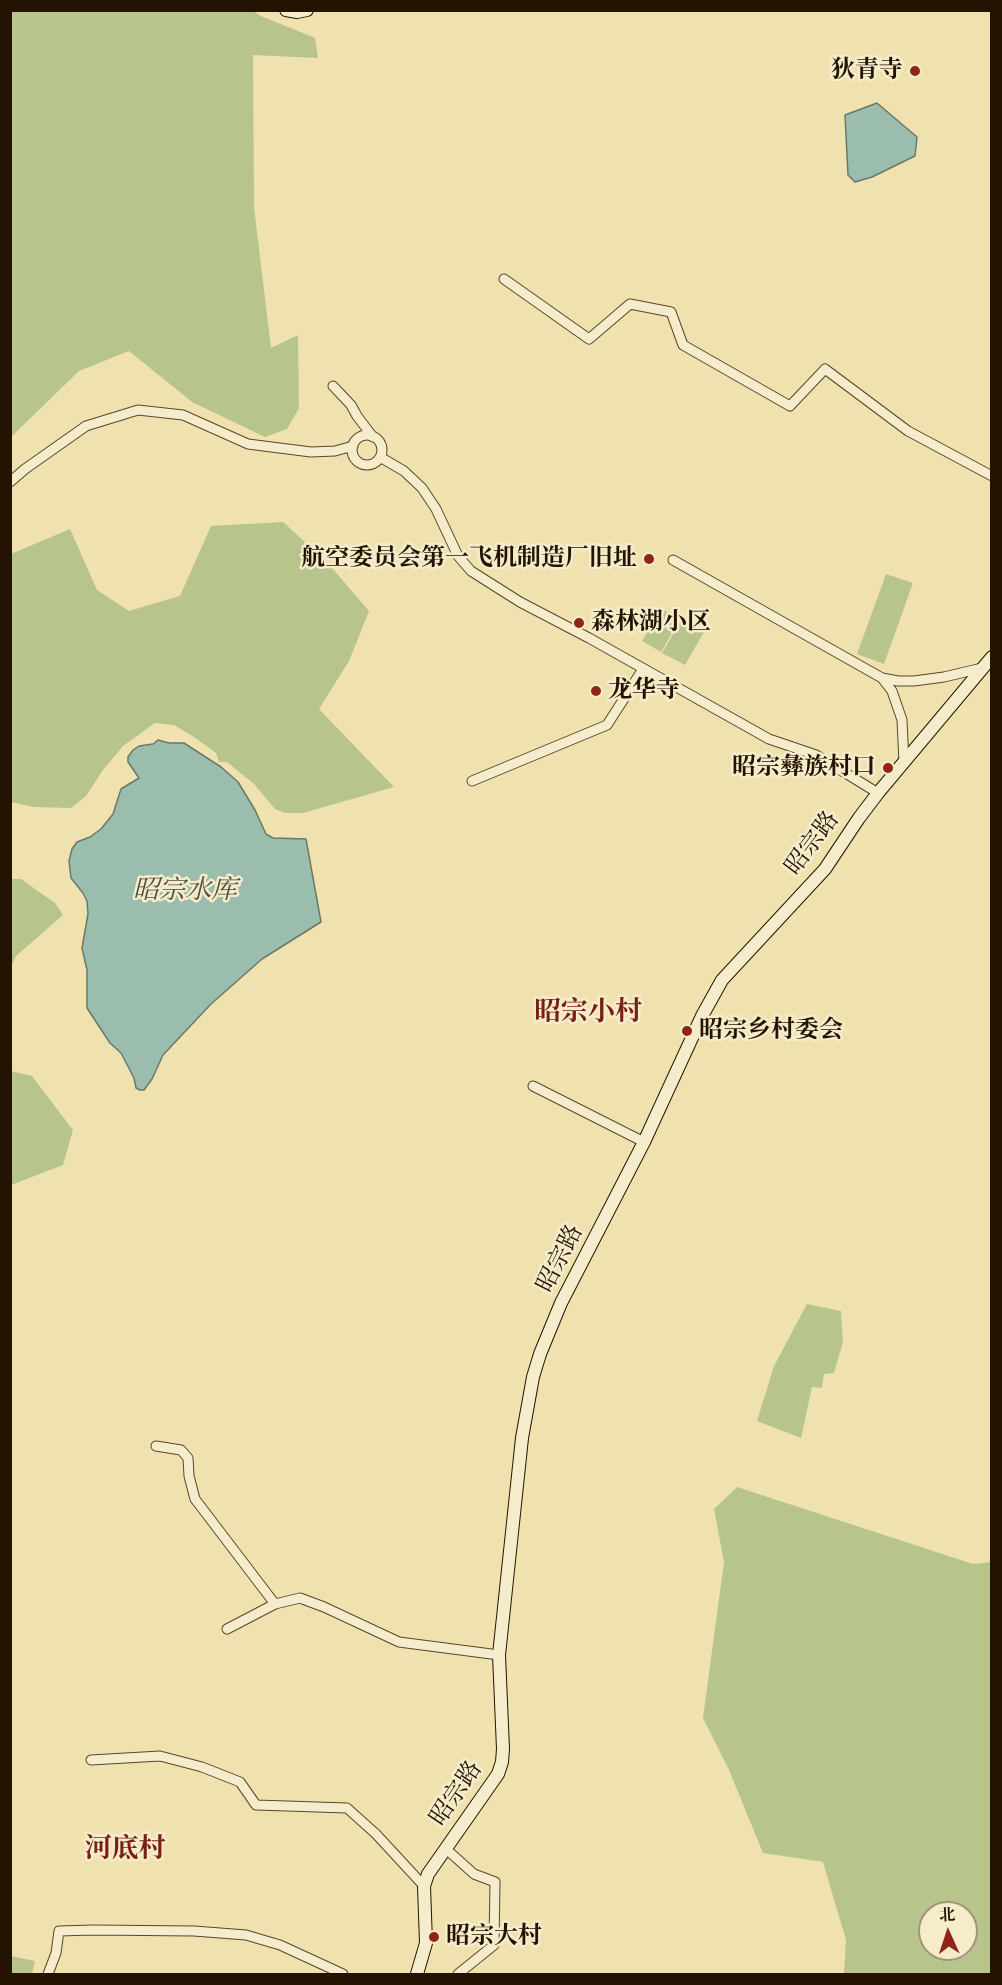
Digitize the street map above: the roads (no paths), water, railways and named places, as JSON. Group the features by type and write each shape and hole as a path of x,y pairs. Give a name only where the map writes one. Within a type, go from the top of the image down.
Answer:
{"street":[{"path":"286,10 297,12 307,10"},
{"path":"504,279 589,339 630,304 671,312 683,345 790,406 825,369 908,432 992,476"},
{"path":"10,482 86,426 138,410 183,414 248,444 311,452 335,452 368,465 377,461 380,458 380,443 373,437 351,405 333,386"},
{"path":"355,459 357,416"},
{"path":"335,452 363,436 373,437"},
{"path":"380,458 404,471 422,488 436,509 458,556 471,571 520,603 589,638 769,739 816,754 879,793"},
{"path":"673,560 882,678 914,681 982,668"},
{"name":"昭宗路","path":"424,1886 428,1874 445,1848 495,1780 502,1762 499,1655 522,1438 533,1377 561,1303 644,1142 702,1016 722,980 825,869 859,818 992,657"},
{"path":"472,782 607,725 643,669"},
{"path":"882,678 892,691 902,720 904,763"},
{"path":"533,1086 644,1142"},
{"path":"156,1446 181,1450 188,1458 189,1476 195,1499 275,1604"},
{"path":"227,1629 275,1604 300,1598 399,1642 499,1655"},
{"path":"91,1760 160,1756 202,1767 240,1782 256,1805 347,1808 376,1834 424,1886 426,1943 417,1974"},
{"path":"445,1848 474,1874 495,1882 494,1945 458,1974"},
{"path":"48,1974 56,1953 59,1931 104,1930 194,1931 246,1935 280,1945 343,1974"}],"water":[{"path":"877,103 917,137 915,156 872,177 855,182 848,175 845,115"},
{"name":"昭宗水库","path":"158,740 184,743 221,767 238,782 266,834 273,838 306,839 321,922 262,959 211,1004 163,1055 152,1079 144,1090 140,1090 136,1088 134,1078 121,1053 110,1043 87,1008 87,970 82,948 88,914 87,901 71,878 69,861 72,849 77,842 101,829 113,814 121,789 139,778 128,762 128,757 133,750 139,746 153,744"}],"place":[{"name":"狄青寺","path":"915,71"},
{"name":"航空委员会第一飞机制造厂旧址","path":"649,559"},
{"name":"森林湖小区","path":"579,623"},
{"name":"龙华寺","path":"596,691"},
{"name":"昭宗彝族村口","path":"888,768"},
{"name":"昭宗乡村委会","path":"687,1031"},
{"name":"昭宗大村","path":"434,1937"}],"district":[{"name":"昭宗小村","path":"588,1014"},
{"name":"河底村","path":"125,1851"}]}
